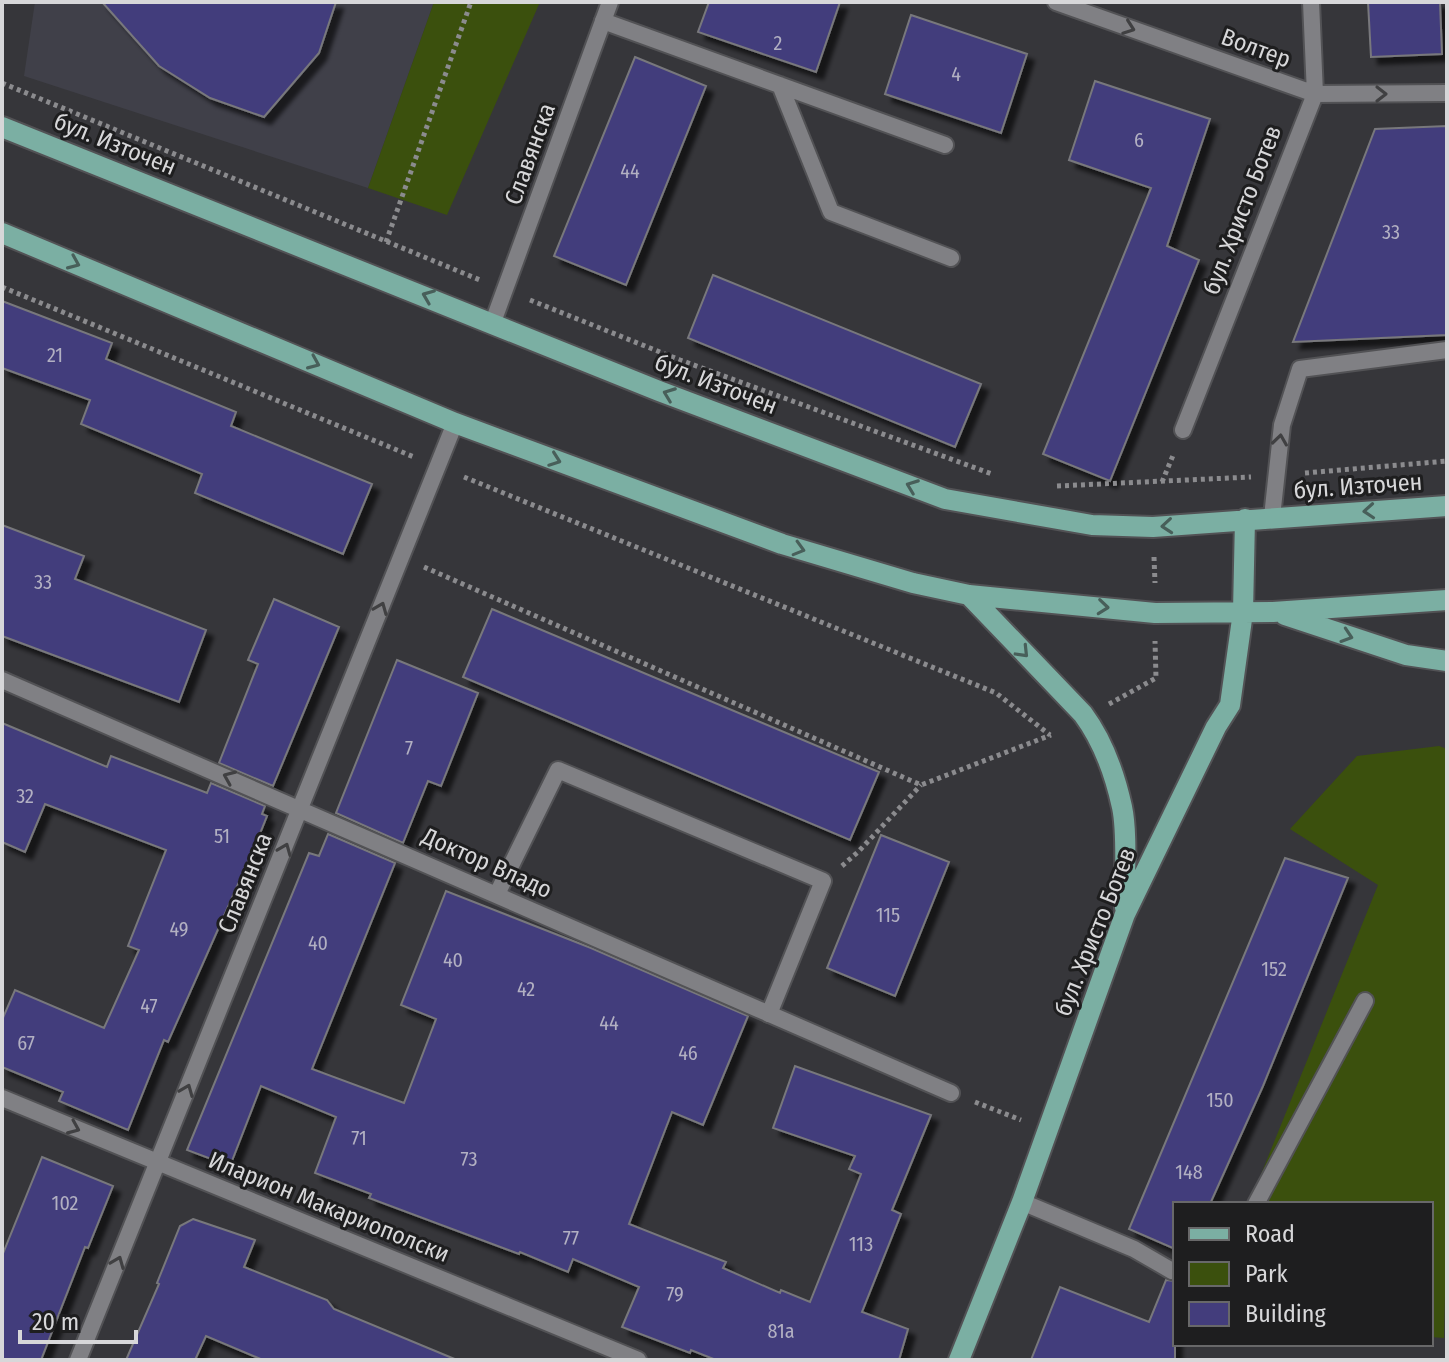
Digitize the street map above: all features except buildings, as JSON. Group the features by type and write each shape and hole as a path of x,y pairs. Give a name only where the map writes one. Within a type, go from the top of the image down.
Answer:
{"main road":[{"name":"бул. Източен","path":"2,127 659,391 945,499 1092,525 1153,527 1447,506"},
{"path":"2,233 455,423 782,544 913,583 969,595 1155,613 1273,612 1447,600"},
{"name":"бул. Христо Ботев","path":"959,1360 1022,1202 1125,914 1216,727 1230,705 1243,612 1245,519"},
{"path":"969,595 1095,730 1123,809 1125,914"},
{"path":"1273,612 1406,655 1447,661"}],"street":[{"name":"Славянска","path":"493,322 610,2"},
{"name":"Волтер","path":"1056,2 1315,94 1447,93"},
{"name":"бул. Христо Ботев","path":"1183,430 1315,94 1311,2"},
{"path":"603,21 945,145"},
{"path":"780,85 831,212 951,258"},
{"path":"1272,517 1282,425 1300,369 1447,350"},
{"name":"Славянска","path":"78,1360 455,423"},
{"name":"Доктор Владо","path":"2,680 951,1093"},
{"path":"497,894 558,770 823,881 769,1014"},
{"path":"1257,1202 1365,1001"},
{"name":"Иларион Макариополски","path":"2,1098 638,1360"},
{"path":"1022,1202 1134,1249 1173,1270"}],"path":[{"path":"386,242 471,2"},
{"path":"2,83 680,360 1006,477"},
{"path":"2,287 996,693 1050,735 921,785 858,852 823,881"},
{"path":"1051,487 1143,484"},
{"path":"401,557 921,785"},
{"path":"1120,699 1156,678"},
{"path":"951,1093 1048,1130"}],"shaded area":[{"path":"35,2 434,2 368,188 24,76"}],"green space":[{"path":"434,2 540,2 447,215 368,188"},
{"path":"1439,746 1447,749 1444,1338 1433,1337 1433,1202 1250,1202 1378,885 1290,829 1357,756"}]}
